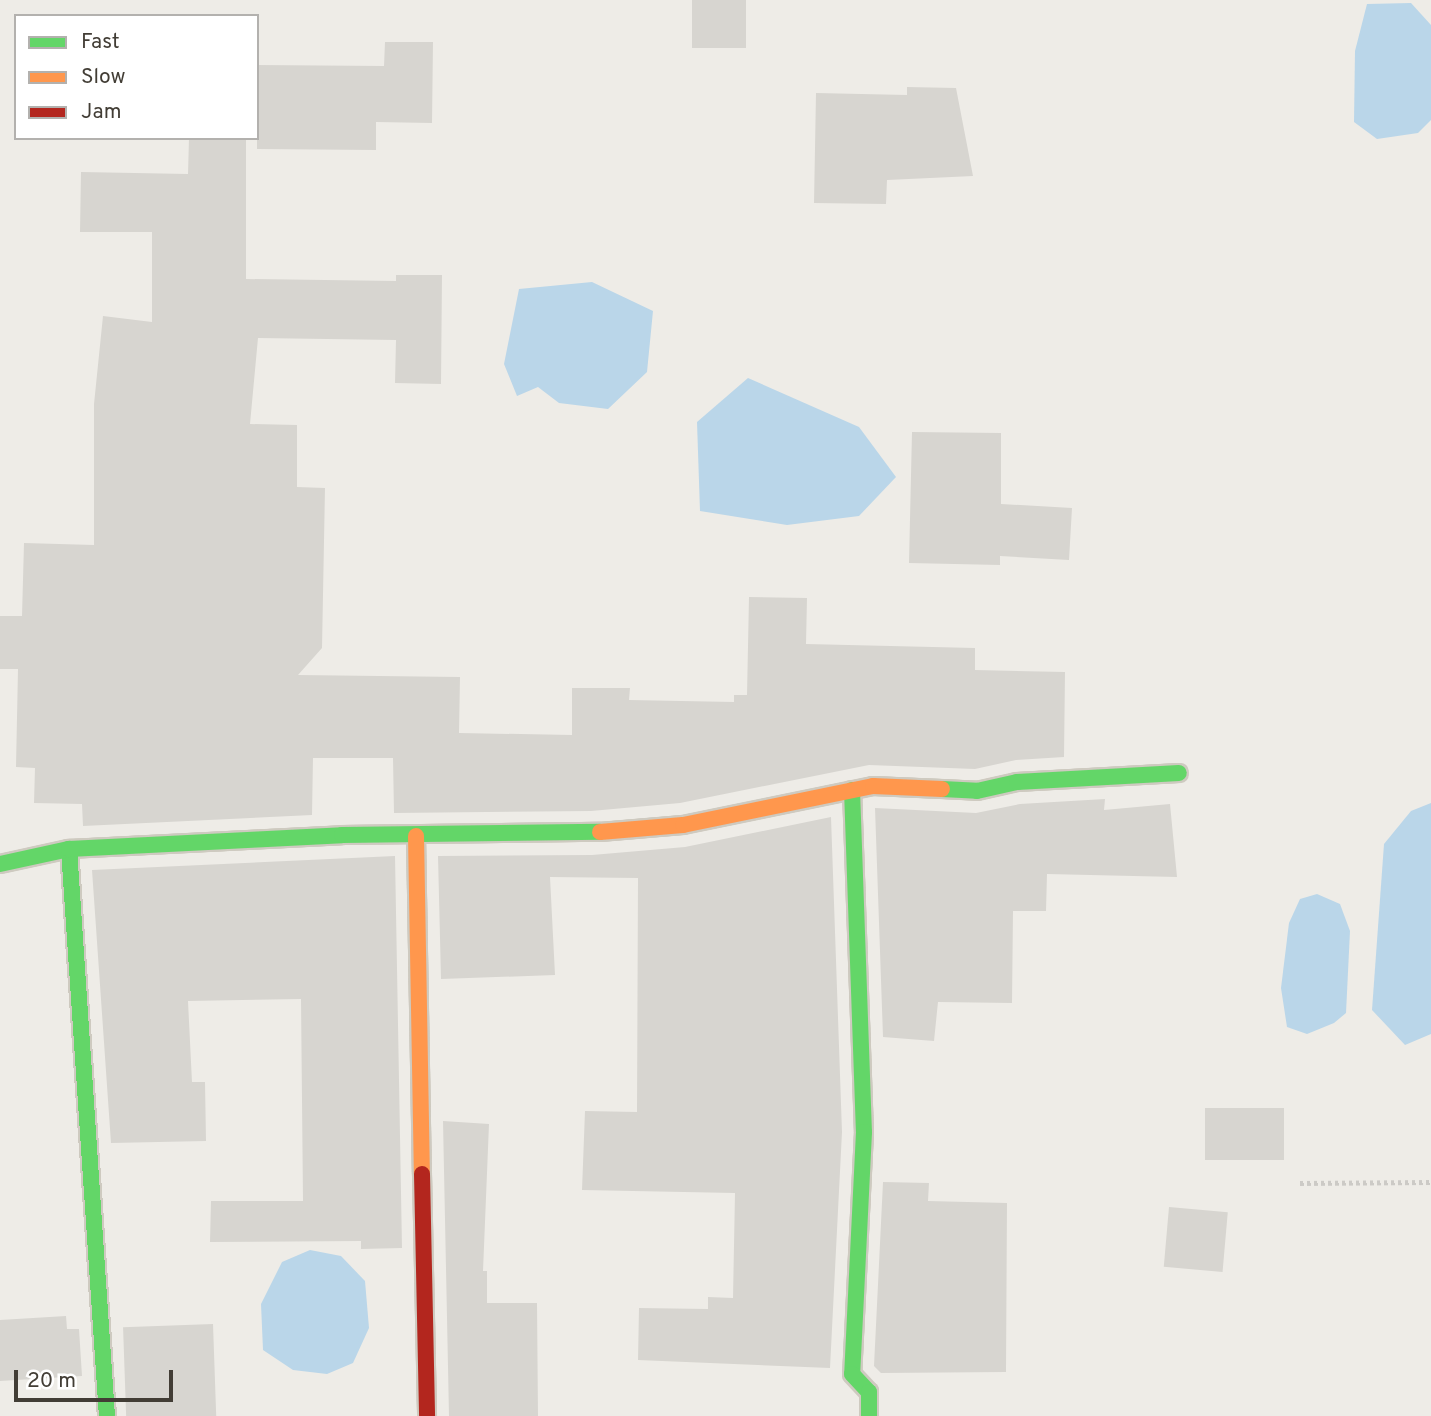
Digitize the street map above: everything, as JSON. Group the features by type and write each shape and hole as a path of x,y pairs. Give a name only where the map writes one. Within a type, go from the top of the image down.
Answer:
{"street":[{"path":"0,864 69,849 342,835 592,833 683,825 873,786 977,791 1017,782 1179,773"},
{"path":"852,790 864,1132 852,1374 869,1392 869,1416"},
{"path":"416,836 427,1416"},
{"path":"69,849 107,1416"}],"path":[{"path":"1300,1183 1431,1182"}],"water":[{"path":"1411,3 1431,25 1431,120 1418,133 1377,139 1354,122 1355,51 1367,4"},
{"path":"592,282 653,311 647,372 608,409 559,403 538,387 517,396 504,364 519,289"},
{"path":"748,378 859,427 896,477 859,516 787,525 700,511 697,422"},
{"path":"1431,803 1431,1034 1405,1045 1372,1010 1384,844 1411,811"},
{"path":"1317,894 1340,904 1350,931 1346,1013 1334,1023 1307,1034 1287,1027 1281,988 1289,923 1300,899"},
{"path":"310,1250 341,1256 365,1281 369,1328 353,1363 327,1374 293,1370 263,1350 261,1304 282,1262"}],"building":[{"path":"692,0 746,0 746,48 692,48"},
{"path":"385,42 433,42 432,123 376,122 376,150 257,149 259,65 384,66"},
{"path":"907,87 956,88 973,176 887,180 886,204 814,203 816,93 907,95"},
{"path":"189,140 246,140 246,279 396,281 396,275 442,275 441,384 395,383 396,340 258,338 250,424 297,425 297,487 325,488 322,648 298,675 460,677 459,733 572,735 572,688 630,688 629,700 734,702 734,695 747,695 749,597 807,598 806,644 975,648 975,670 1065,672 1064,757 1016,760 975,769 869,765 680,803 591,811 394,813 393,758 313,758 312,815 83,826 82,804 34,803 35,768 16,767 18,669 0,669 0,616 22,616 24,543 94,545 94,404 103,316 152,322 152,232 80,232 81,172 188,174"},
{"path":"912,432 1001,433 1001,504 1072,508 1069,560 1000,556 1000,565 909,563"},
{"path":"1105,799 1104,810 1170,804 1177,877 1047,874 1046,911 1013,911 1012,1003 938,1002 934,1041 883,1037 875,808 976,813 1020,804"},
{"path":"831,817 842,1132 830,1368 638,1360 639,1308 708,1309 708,1297 733,1298 735,1193 582,1190 585,1111 637,1112 638,878 550,877 555,975 441,979 438,856 592,855 685,847"},
{"path":"395,856 402,1248 361,1249 361,1241 210,1242 211,1201 303,1201 301,999 188,1001 192,1082 205,1082 206,1141 111,1143 92,870"},
{"path":"1205,1108 1284,1108 1284,1160 1205,1160"},
{"path":"443,1121 489,1124 483,1271 487,1271 487,1303 537,1303 538,1416 449,1416"},
{"path":"883,1182 929,1183 928,1201 1007,1203 1006,1372 881,1373 874,1366"},
{"path":"1169,1207 1228,1212 1223,1272 1164,1267"},
{"path":"66,1316 67,1329 79,1329 82,1376 0,1381 0,1320"},
{"path":"213,1324 216,1416 126,1416 123,1327"}],"traffic: fast":[{"path":"942,789 977,791 1017,782 1179,773"},
{"path":"852,790 864,1132 852,1374 869,1392 869,1416"},
{"path":"0,864 69,849 342,835 600,832"},
{"path":"69,849 107,1416"}],"traffic: slow":[{"path":"600,832 683,825 873,786 942,789"},
{"path":"416,836 422,1174"}],"traffic: jam":[{"path":"422,1174 427,1416"}]}
